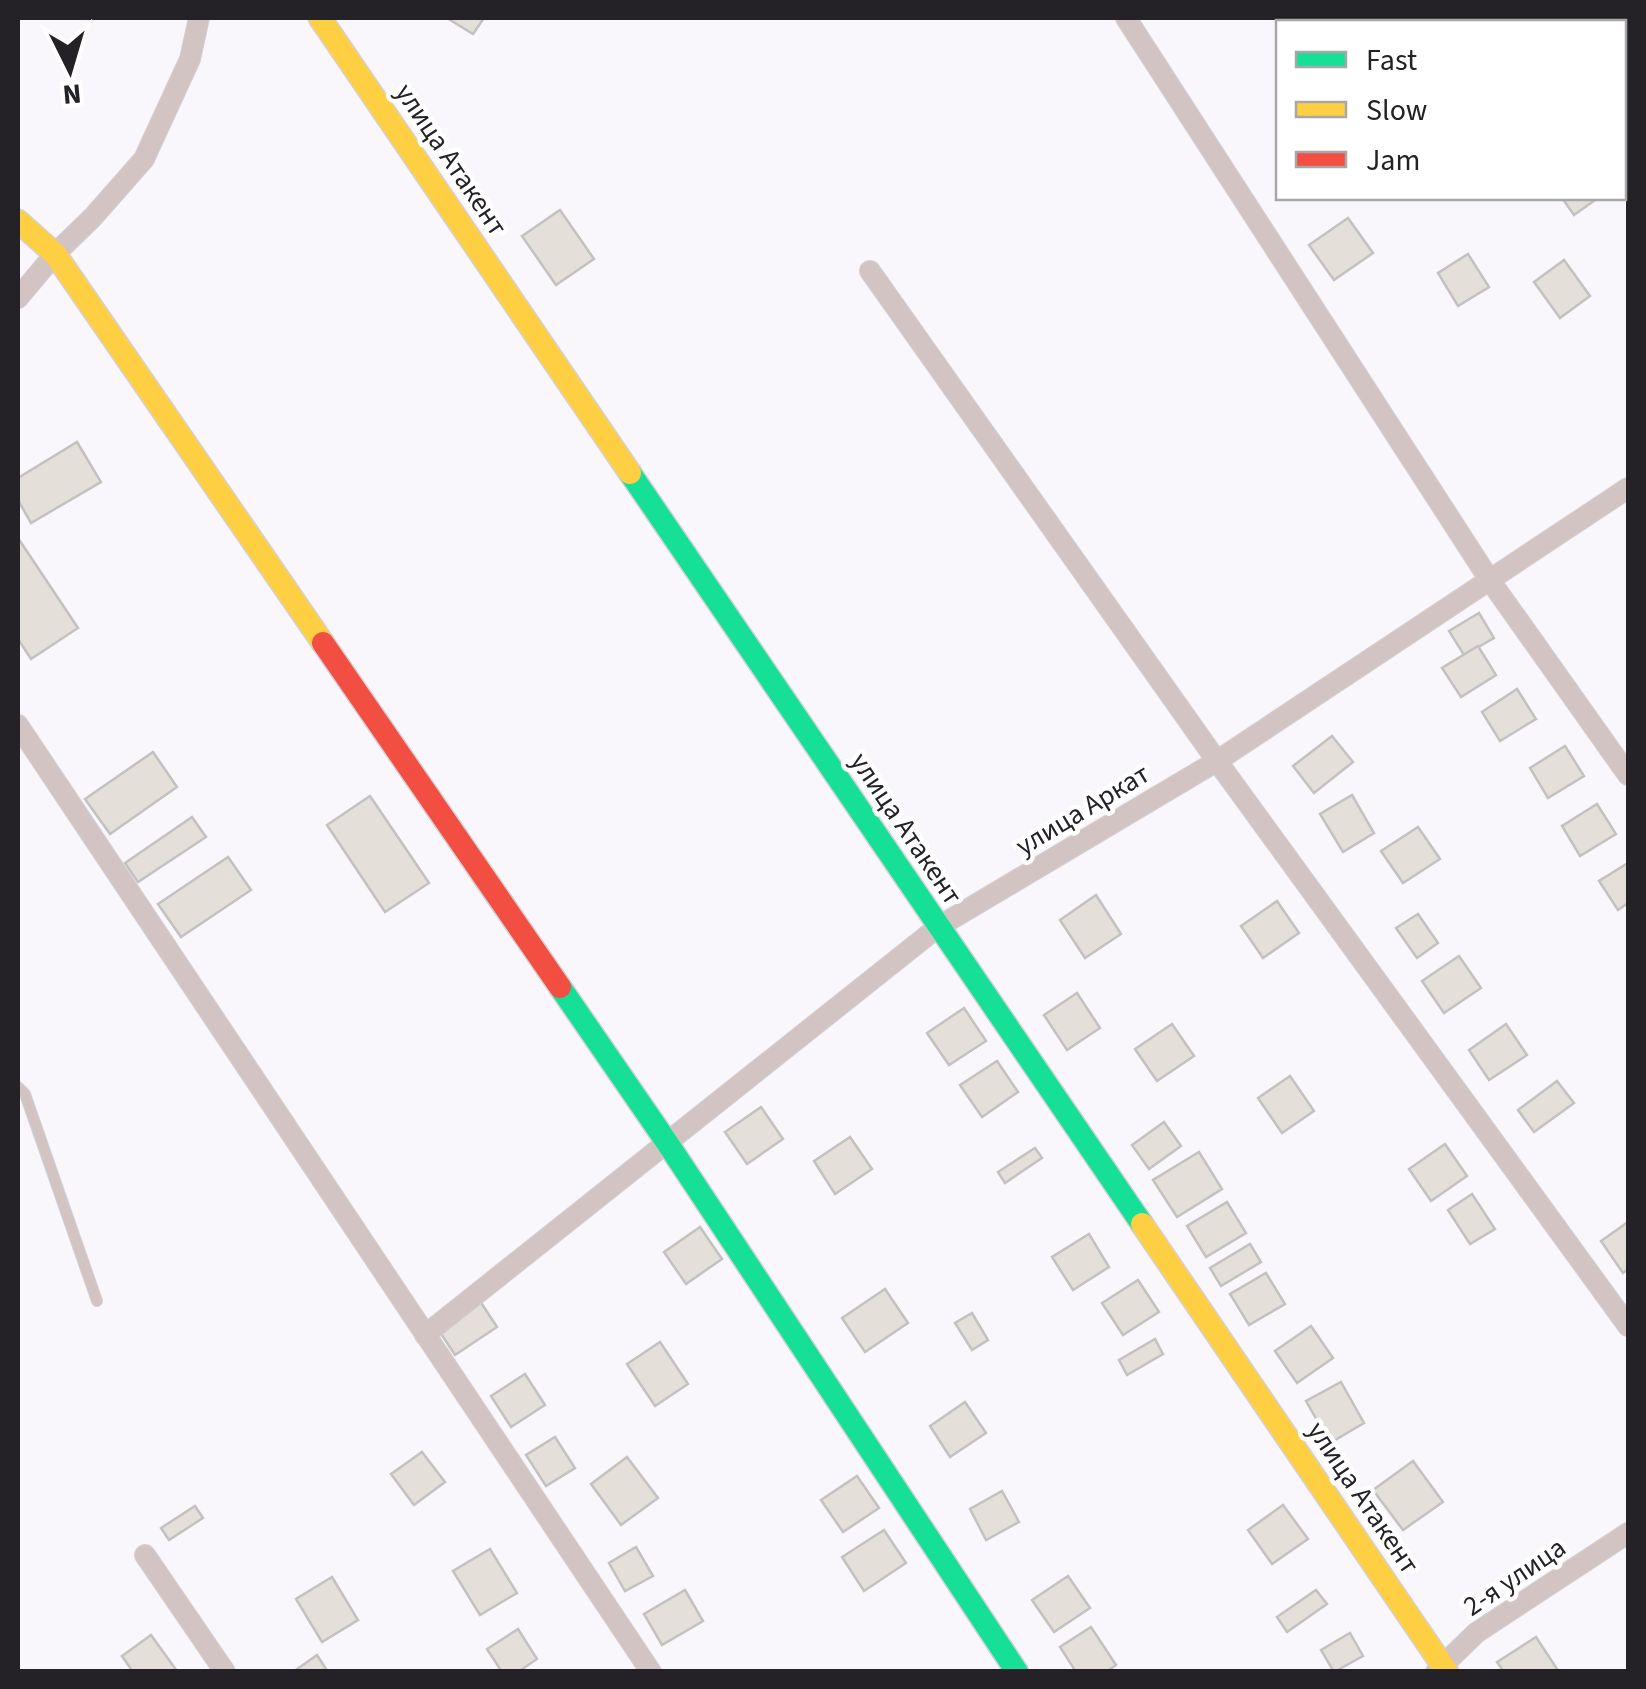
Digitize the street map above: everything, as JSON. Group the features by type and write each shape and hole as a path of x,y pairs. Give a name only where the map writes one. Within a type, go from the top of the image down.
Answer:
{"street":[{"path":"18,298 144,159 190,59 199,18"},
{"name":"улица Атакент","path":"320,18 1442,1670"},
{"path":"1126,18 1488,579 1628,775"},
{"path":"18,221 55,254 666,1142 1017,1672"},
{"path":"870,271 1217,761 1628,1326"},
{"name":"улица Аркат","path":"425,1335 938,927 1217,761 1628,488"},
{"path":"18,726 651,1672"},
{"name":"2-я улица","path":"1442,1670 1476,1633 1628,1533"},
{"path":"145,1555 225,1672"}],"lane":[{"path":"18,1087 25,1094 97,1301"}],"building":[{"path":"447,18 484,18 473,34"},
{"path":"1563,200 1595,200 1574,215"},
{"path":"560,210 594,259 556,285 522,236"},
{"path":"1348,218 1373,253 1334,280 1309,245"},
{"path":"1468,254 1489,287 1458,306 1438,273"},
{"path":"1564,260 1590,296 1560,318 1534,282"},
{"path":"77,442 101,482 31,523 18,500 18,478"},
{"path":"20,541 78,628 31,659 18,639"},
{"path":"1479,613 1494,638 1464,655 1449,631"},
{"path":"1478,646 1496,675 1461,697 1442,668"},
{"path":"1517,689 1536,719 1500,741 1482,712"},
{"path":"1332,736 1353,762 1314,793 1293,766"},
{"path":"1565,746 1584,776 1548,798 1530,768"},
{"path":"153,752 177,787 110,834 85,799"},
{"path":"1352,795 1374,833 1343,852 1320,814"},
{"path":"370,796 429,883 385,912 327,825"},
{"path":"1597,804 1616,834 1580,856 1562,826"},
{"path":"192,817 206,837 138,882 125,863"},
{"path":"1418,827 1440,859 1403,883 1381,851"},
{"path":"228,857 251,890 181,937 158,904"},
{"path":"1628,863 1628,903 1618,910 1599,881"},
{"path":"1096,895 1121,934 1085,958 1060,920"},
{"path":"1277,901 1299,933 1263,958 1241,926"},
{"path":"1418,914 1438,943 1417,958 1396,928"},
{"path":"1459,956 1481,988 1444,1013 1422,981"},
{"path":"1077,993 1100,1028 1067,1050 1044,1015"},
{"path":"964,1008 986,1041 949,1065 927,1033"},
{"path":"1172,1024 1194,1056 1157,1081 1135,1049"},
{"path":"1506,1024 1527,1055 1489,1080 1469,1050"},
{"path":"997,1061 1018,1092 982,1117 960,1085"},
{"path":"1290,1076 1314,1111 1282,1133 1258,1098"},
{"path":"1557,1081 1574,1103 1534,1132 1518,1110"},
{"path":"761,1107 783,1139 747,1164 725,1132"},
{"path":"1164,1122 1181,1146 1149,1169 1132,1145"},
{"path":"850,1137 872,1169 835,1194 814,1161"},
{"path":"1445,1144 1467,1176 1431,1201 1409,1169"},
{"path":"1035,1148 1042,1158 1005,1183 998,1172"},
{"path":"1199,1152 1222,1189 1177,1217 1153,1180"},
{"path":"1472,1194 1495,1229 1470,1244 1448,1210"},
{"path":"1227,1202 1246,1233 1206,1257 1187,1226"},
{"path":"1628,1222 1628,1269 1623,1273 1601,1241"},
{"path":"700,1227 722,1259 686,1284 664,1252"},
{"path":"1089,1234 1109,1267 1073,1290 1052,1257"},
{"path":"1250,1244 1261,1262 1221,1286 1210,1268"},
{"path":"1266,1273 1285,1304 1249,1325 1230,1294"},
{"path":"1138,1280 1159,1312 1123,1335 1102,1303"},
{"path":"885,1289 908,1323 865,1352 842,1318"},
{"path":"480,1301 497,1327 455,1355 438,1329"},
{"path":"972,1313 988,1340 972,1350 955,1323"},
{"path":"1311,1326 1333,1358 1297,1383 1275,1351"},
{"path":"1155,1339 1163,1354 1127,1375 1119,1360"},
{"path":"660,1342 688,1384 655,1406 627,1364"},
{"path":"525,1374 545,1405 511,1427 491,1396"},
{"path":"1341,1382 1364,1423 1330,1443 1306,1401"},
{"path":"965,1402 986,1433 950,1457 930,1426"},
{"path":"555,1437 575,1468 546,1486 526,1455"},
{"path":"422,1452 445,1482 414,1505 391,1474"},
{"path":"627,1457 658,1498 621,1525 591,1484"},
{"path":"1413,1461 1443,1502 1403,1530 1373,1490"},
{"path":"857,1476 879,1508 843,1532 821,1500"},
{"path":"1002,1491 1019,1522 986,1540 970,1509"},
{"path":"1283,1505 1308,1539 1272,1564 1248,1530"},
{"path":"195,1506 203,1518 169,1540 161,1528"},
{"path":"884,1530 906,1563 864,1591 842,1557"},
{"path":"636,1547 653,1576 625,1591 609,1563"},
{"path":"490,1549 517,1593 480,1615 453,1571"},
{"path":"1068,1576 1090,1608 1054,1632 1032,1600"},
{"path":"332,1577 358,1620 322,1642 296,1599"},
{"path":"685,1590 703,1621 662,1645 644,1614"},
{"path":"1316,1590 1327,1604 1287,1632 1277,1617"},
{"path":"1091,1627 1116,1665 1106,1672 1076,1672 1060,1647"},
{"path":"518,1629 537,1659 518,1672 502,1672 487,1649"},
{"path":"1350,1633 1363,1656 1334,1672 1321,1650"},
{"path":"151,1635 177,1671 133,1672 122,1656"},
{"path":"1536,1637 1559,1672 1504,1672 1497,1662"},
{"path":"317,1655 328,1672 293,1672"}],"traffic: fast":[{"path":"630,473 1142,1224"},
{"path":"560,987 1017,1672"}],"traffic: slow":[{"path":"320,18 630,473"},
{"path":"18,221 55,254 323,643"},
{"path":"1142,1224 1447,1672"}],"traffic: jam":[{"path":"323,643 560,987"}]}
